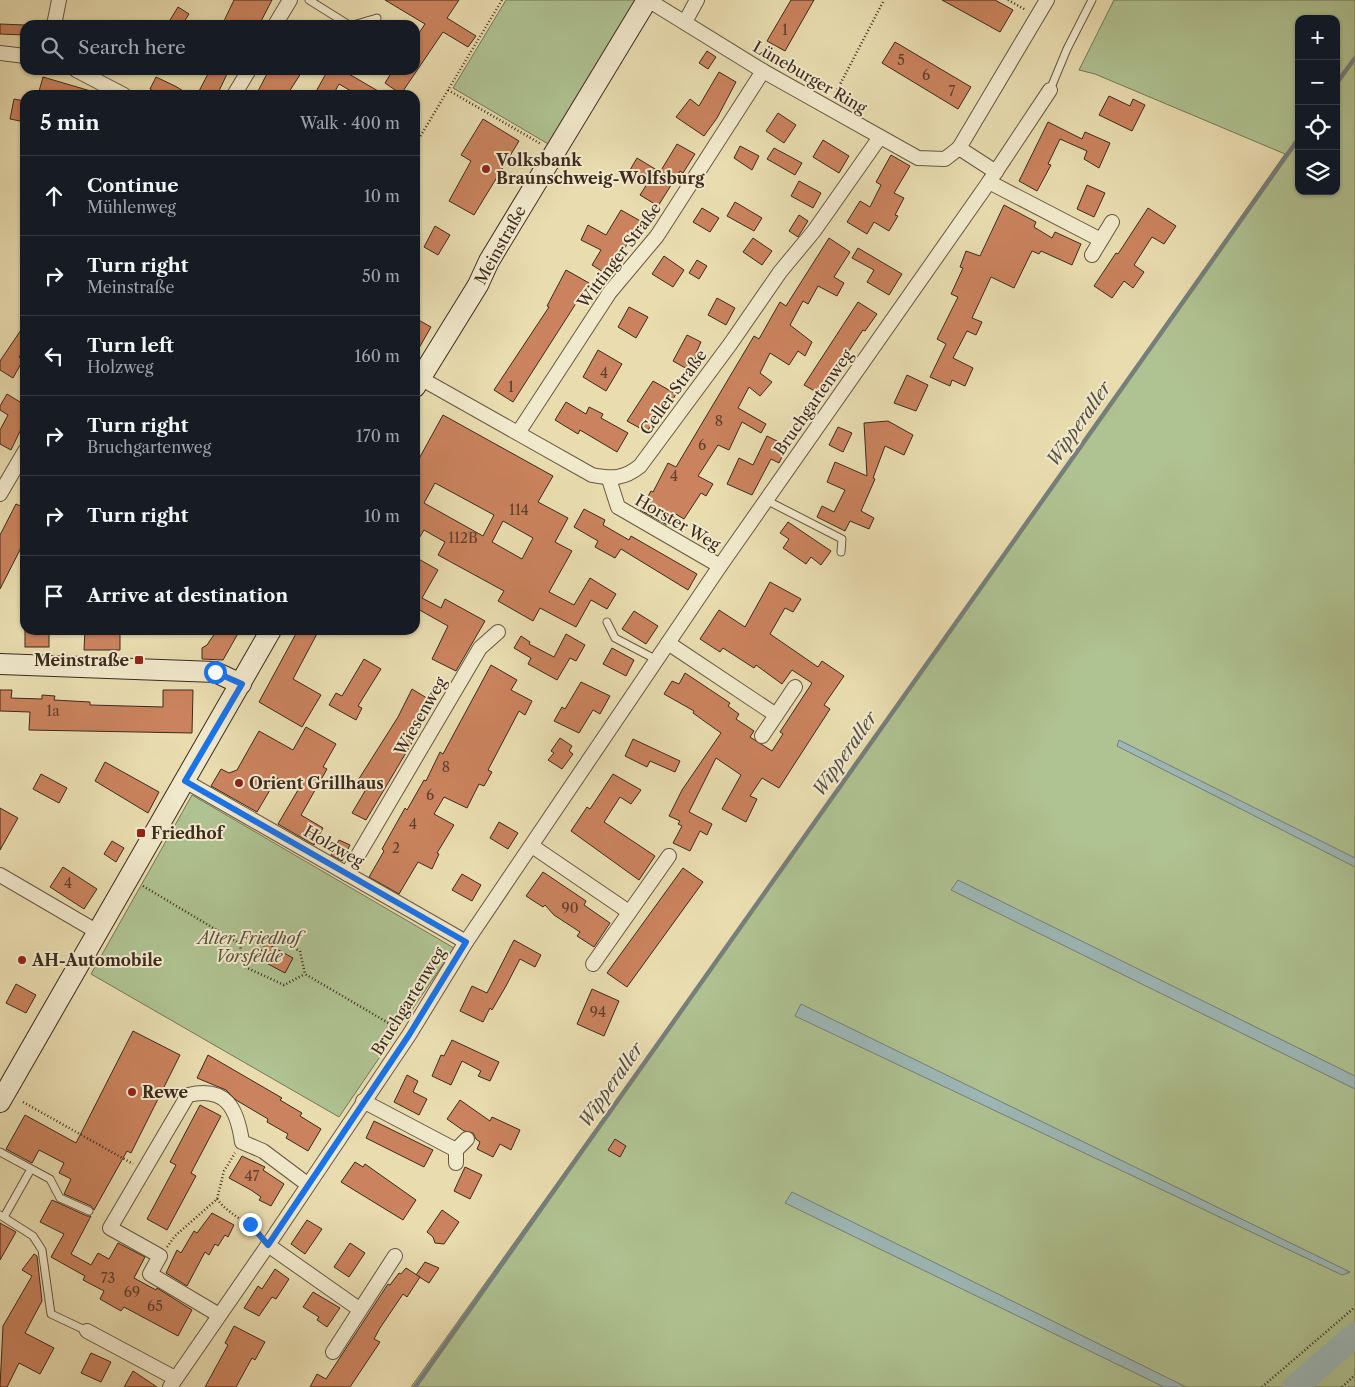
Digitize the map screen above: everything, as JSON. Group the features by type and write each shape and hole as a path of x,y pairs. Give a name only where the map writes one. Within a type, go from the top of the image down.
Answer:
{"street":[{"path":"55,20 59,0"},
{"path":"278,20 290,0"},
{"name":"Lüneburger Ring","path":"648,0 763,71 918,158 945,159 959,148"},
{"name":"Meinstraße","path":"420,377 478,285 489,261 533,187 556,153 648,0"},
{"path":"685,22 697,0"},
{"path":"1047,0 959,148 992,177 1101,240"},
{"path":"0,53 20,55"},
{"name":"Wittinger Straße","path":"518,433 610,292 657,236 763,71"},
{"path":"86,75 114,90"},
{"path":"237,90 246,75"},
{"name":"Bruchgartenweg","path":"86,1331 172,1383 268,1245 409,1035 466,942 720,566 992,177 1050,90"},
{"name":"Celler Straße","path":"609,479 622,477 640,466 731,343 780,272 814,232 880,137"},
{"path":"1092,254 1112,222"},
{"path":"420,384 518,433 592,475 609,479"},
{"path":"0,494 20,460"},
{"name":"Horster Weg","path":"609,479 618,507 720,566"},
{"name":"Wiesenweg","path":"347,874 480,648 498,632"},
{"path":"0,1102 70,984 96,932 242,684 268,635"},
{"path":"668,643 776,715"},
{"path":"0,664 215,672 242,684"},
{"path":"762,736 795,687"},
{"name":"Holzweg","path":"185,781 466,942"},
{"path":"532,846 629,912"},
{"path":"592,964 669,856"},
{"path":"0,875 96,932"},
{"path":"220,1314 150,1274 160,1256 110,1228 188,1095 204,1091 217,1093 229,1104 239,1121 242,1142 263,1151 308,1184"},
{"path":"363,1101 456,1156 467,1139"},
{"path":"268,1245 359,1309"},
{"path":"333,1352 395,1256"}],"lane":[{"path":"309,0 341,20"},
{"path":"1050,90 1067,49 1092,0"},
{"path":"370,20 377,18"},
{"path":"766,500 842,539 841,552"},
{"path":"608,622 615,638 657,660"},
{"path":"0,1152 50,1180 60,1198 89,1211"},
{"path":"31,1169 2,1216 33,1236 42,1250 51,1314 86,1331"}],"path":[{"path":"420,137 502,0"},
{"path":"828,108 884,0"},
{"path":"1008,0 1038,17"},
{"path":"448,90 556,153"},
{"path":"129,878 240,944"},
{"path":"240,944 250,936 265,934 300,951 305,974 409,1035"},
{"path":"240,944 243,966 284,985 305,974"},
{"path":"23,1102 145,1171"},
{"path":"160,1256 175,1236 217,1199 224,1171 242,1142"},
{"path":"217,1199 225,1210 250,1224 268,1245"},
{"path":"1262,1387 1355,1306"},
{"path":"1342,1387 1355,1375"}],"green space":[{"path":"506,0 641,0 555,148 453,88"},
{"path":"1114,0 1355,0 1355,1387 411,1387 886,723 1285,154 1095,74 1079,70"},
{"name":"Alter Friedhof Vorsfelde","path":"192,795 454,948 339,1117 91,974"}],"water":[{"path":"1119,740 1355,858 1355,867 1117,746"},
{"path":"958,880 1355,1076 1355,1089 951,890"},
{"path":"801,1004 1350,1272 1342,1275 795,1016"},
{"path":"792,1192 1186,1387 1164,1387 785,1203"}],"building":[{"path":"234,0 272,0 262,20 224,20"},
{"path":"385,0 459,0 447,18 476,36 468,47 443,32 420,66 420,32 425,24"},
{"path":"791,0 814,0 785,51 767,41"},
{"path":"942,0 995,0 1013,10 1000,32"},
{"path":"178,7 189,14 185,20 170,20"},
{"path":"0,24 20,25 20,35 0,34"},
{"path":"895,42 971,87 958,109 882,63"},
{"path":"707,51 716,57 708,69 699,63"},
{"path":"719,72 736,82 717,118 704,136 676,117 690,99 699,106"},
{"path":"207,75 227,75 219,90 200,90"},
{"path":"266,75 300,75 290,90 259,90"},
{"path":"325,75 351,75 376,90 349,90 339,84 336,90 317,90"},
{"path":"390,75 414,75 404,90 395,90 385,83"},
{"path":"43,77 87,90 39,90"},
{"path":"156,77 182,90 152,90 150,89"},
{"path":"1109,96 1130,106 1133,99 1145,105 1132,131 1099,115"},
{"path":"14,99 20,100 20,121 10,119"},
{"path":"778,113 796,125 784,143 766,131"},
{"path":"483,119 519,141 474,215 449,201 471,161 461,155"},
{"path":"1048,122 1082,139 1085,132 1110,143 1099,168 1084,159 1087,151 1060,139 1048,164 1051,165 1037,191 1019,181"},
{"path":"823,140 849,156 839,173 813,157"},
{"path":"677,144 695,154 683,173 680,171 658,206 640,195 649,181 630,170 637,158 660,172"},
{"path":"740,146 759,156 752,170 734,158"},
{"path":"774,148 802,163 795,175 767,159"},
{"path":"891,155 910,166 894,193 904,198 895,215 898,216 889,231 874,222 867,234 847,222 860,201 870,207 881,185 876,182"},
{"path":"799,181 821,193 813,208 791,196"},
{"path":"1087,185 1105,193 1094,217 1077,209"},
{"path":"735,202 762,218 754,231 727,216"},
{"path":"1004,205 1036,222 1034,227 1052,238 1055,232 1081,244 1072,265 1041,251 1039,254 1032,251 1014,288 991,277 972,318 982,322 976,335 967,331 953,358 973,368 965,386 952,380 950,386 930,377 946,344 937,339 958,297 951,294 963,268 960,267 966,251 980,256"},
{"path":"702,208 719,218 710,232 693,222"},
{"path":"1148,208 1176,226 1164,244 1152,237 1134,265 1144,272 1133,288 1124,281 1112,298 1094,286 1116,253 1118,254"},
{"path":"621,210 644,223 632,243 629,241 608,275 592,265 601,250 581,240 588,225 606,235"},
{"path":"799,215 808,221 798,237 789,231"},
{"path":"435,226 450,235 438,255 424,247"},
{"path":"753,238 772,251 762,265 743,252"},
{"path":"829,238 850,252 834,277 844,283 837,296 818,286 808,304 803,301 790,325 812,342 805,356 798,351 789,365 770,353 760,373 772,382 760,396 749,387 738,408 766,424 761,433 742,422 729,450 718,445 698,476 713,484 706,496 701,493 684,519 674,513 667,525 640,510 651,491 653,492 668,463 676,467 754,336 759,339 780,302 786,306"},
{"path":"858,248 902,274 889,295 867,282 874,270 852,258"},
{"path":"664,256 684,270 673,287 652,274"},
{"path":"697,260 707,266 699,279 689,273"},
{"path":"566,270 589,283 513,402 494,390 549,307 547,306"},
{"path":"717,298 735,308 726,325 708,315"},
{"path":"858,302 877,314 865,331 863,330 820,394 804,385"},
{"path":"629,307 648,317 636,338 618,327"},
{"path":"420,321 431,327 420,346"},
{"path":"20,331 20,365 13,378 0,370 0,361"},
{"path":"687,335 701,342 696,353 698,354 689,370 673,361"},
{"path":"598,350 622,364 606,391 583,377"},
{"path":"907,375 928,385 916,411 894,403"},
{"path":"653,381 676,394 668,408 663,405 647,432 627,421"},
{"path":"7,394 20,402 20,431 11,450 0,444 0,430 8,415 0,410 0,406"},
{"path":"566,402 586,414 589,407 603,414 601,418 628,433 617,452 580,430 578,434 555,420"},
{"path":"443,415 553,476 538,502 568,518 555,542 572,551 549,592 574,605 590,578 616,594 607,609 591,600 576,627 540,608 533,621 498,601 504,591 438,555 445,542 424,530 420,537 420,457","holes":["435,483 494,515 483,536 424,503","503,521 533,538 522,559 492,542"]},
{"path":"888,421 913,435 904,455 885,446 873,478 875,479 861,511 874,518 869,529 850,521 845,531 817,517 822,506 834,512 845,490 827,482 835,462 867,476 864,423"},
{"path":"838,427 852,433 843,452 829,445"},
{"path":"767,436 787,446 779,463 771,459 752,495 727,484 739,458 753,465"},
{"path":"16,504 20,506 20,550 0,589 0,535"},
{"path":"584,509 605,520 603,525 629,540 631,536 697,574 688,590 621,549 615,558 595,547 598,541 574,527"},
{"path":"788,522 831,551 821,565 811,557 806,564 783,548 789,539 780,533"},
{"path":"420,560 438,570 422,598 441,608 445,599 485,621 456,671 432,659 448,626 420,610"},
{"path":"770,582 801,599 793,612 785,608 770,634 818,667 822,661 844,676 824,705 830,709 779,788 762,778 750,796 757,799 746,822 722,809 741,775 716,758 689,812 712,824 707,835 700,831 690,851 673,843 682,826 678,824 680,821 669,816 682,790 721,733 693,713 694,711 664,694 672,681 679,684 685,673 730,703 728,706 739,714 736,719 754,731 750,737 772,751 783,734 780,732 812,683 792,670 782,684 756,665 754,668 723,648 720,652 700,639 719,610 745,627"},
{"path":"634,611 658,626 646,644 622,629"},
{"path":"566,634 585,645 576,661 570,658 557,680 528,664 531,658 514,648 521,636 530,642 529,644 554,657"},
{"path":"25,635 49,635 49,647 25,647"},
{"path":"85,635 120,635 120,650 84,650"},
{"path":"214,635 237,635 223,660 202,659 202,648 207,645"},
{"path":"295,635 316,635 293,679 321,695 302,727 259,702"},
{"path":"612,648 634,660 626,676 603,664"},
{"path":"364,659 381,669 358,706 362,708 356,720 329,705 336,693 342,696"},
{"path":"491,665 517,680 511,690 532,701 525,715 519,711 488,770 492,772 484,786 479,784 467,808 444,797 434,814 454,825 437,853 439,854 432,869 418,862 399,894 369,877 405,808 407,810 424,780 426,781 440,752 443,754"},
{"path":"581,682 610,696 600,714 593,710 579,733 554,721 562,707 565,709"},
{"path":"412,689 430,700 411,733 416,736 366,820 352,813 365,791 355,785 398,717"},
{"path":"0,690 12,690 11,698 42,699 42,695 55,696 54,700 90,702 90,705 163,707 163,690 193,690 192,733 29,730 30,712 0,711"},
{"path":"306,727 336,744 323,767 327,769 301,815 323,828 314,845 278,824 298,790 277,778 257,812 211,786 221,769 229,773 237,770 259,731 293,750"},
{"path":"560,738 572,746 569,751 573,754 562,769 548,760 554,753 551,751"},
{"path":"633,739 680,761 675,772 650,761 647,767 625,756"},
{"path":"105,762 159,792 148,813 95,781"},
{"path":"41,774 67,788 59,803 33,789"},
{"path":"613,774 641,790 631,804 620,797 604,822 655,856 639,880 571,831 587,807 590,809"},
{"path":"0,808 18,818 0,850"},
{"path":"499,822 518,833 508,849 490,838"},
{"path":"339,840 350,845 342,861 331,855"},
{"path":"112,841 124,848 116,862 104,854"},
{"path":"63,867 97,889 84,909 50,887"},
{"path":"683,868 703,882 627,987 607,973"},
{"path":"543,872 586,901 584,905 610,923 594,947 577,936 580,932 554,915 545,905 543,907 526,896"},
{"path":"462,874 481,885 472,901 452,890"},
{"path":"514,940 541,955 535,967 520,959 492,1010 490,1008 483,1022 460,1011 472,986 487,993"},
{"path":"266,943 293,958 285,973 257,958"},
{"path":"16,984 36,995 26,1013 6,1003"},
{"path":"592,989 619,1001 604,1036 577,1024"},
{"path":"133,1031 180,1055 131,1153 127,1151 94,1210 91,1206 64,1194 71,1179 59,1173 64,1163 39,1150 32,1163 6,1149 25,1115 76,1143"},
{"path":"452,1040 499,1062 490,1081 478,1076 481,1071 462,1061 451,1085 432,1076 441,1055 444,1056"},
{"path":"208,1055 282,1098 280,1100 302,1113 300,1116 321,1129 308,1151 286,1138 288,1134 267,1122 268,1119 236,1100 226,1090 197,1078"},
{"path":"407,1075 418,1081 413,1092 427,1099 419,1115 394,1102"},
{"path":"460,1100 490,1121 492,1117 520,1130 511,1150 500,1144 493,1157 477,1149 480,1142 473,1133 464,1131 447,1119"},
{"path":"200,1105 221,1116 191,1173 196,1176 167,1230 147,1219 176,1165 170,1162"},
{"path":"374,1121 433,1150 424,1167 366,1138"},
{"path":"615,1139 626,1146 620,1157 608,1150"},
{"path":"242,1156 265,1167 263,1170 284,1184 271,1206 259,1200 261,1197 251,1190 229,1178"},
{"path":"355,1162 363,1167 365,1164 416,1200 403,1220 341,1182"},
{"path":"465,1167 482,1175 470,1199 454,1191"},
{"path":"52,1200 87,1216 91,1216 71,1254 91,1265 98,1253 109,1259 118,1243 145,1257 134,1278 156,1290 157,1288 192,1310 178,1336 124,1307 121,1311 100,1299 104,1291 83,1280 85,1276 51,1257 64,1234 40,1222"},
{"path":"442,1210 459,1222 444,1244 435,1243 433,1237 427,1232"},
{"path":"212,1213 234,1225 228,1237 225,1235 218,1246 215,1244 209,1255 205,1252 187,1286 166,1273 177,1250 181,1253 194,1231 197,1233"},
{"path":"307,1220 322,1229 305,1254 291,1244"},
{"path":"0,1223 16,1232 0,1260"},
{"path":"350,1243 365,1253 349,1277 334,1267"},
{"path":"34,1254 37,1256 42,1301 25,1333 54,1348 40,1374 19,1363 7,1387 0,1387 3,1326 32,1276 22,1270"},
{"path":"425,1262 439,1268 429,1283 416,1275"},
{"path":"406,1268 420,1277 407,1297 403,1294 380,1328 374,1339 380,1342 350,1387 310,1387 317,1374 326,1379 388,1284 390,1285 399,1273 401,1274"},
{"path":"275,1269 289,1279 276,1299 272,1297 259,1316 244,1308 258,1286 262,1289"},
{"path":"313,1292 340,1308 327,1327 317,1320 319,1317 303,1307"},
{"path":"234,1326 265,1342 255,1360 252,1358 236,1387 205,1387 228,1345 225,1343"},
{"path":"91,1353 111,1362 101,1382 81,1373"},
{"path":"133,1371 157,1387 124,1387"}],"waterway":[{"name":"Wipperaller","path":"1340,79 1355,58"},
{"name":"Wipperaller","path":"415,1387 1295,144"},
{"path":"1295,1387 1355,1335"}],"place":[{"name":"Volksbank Braunschweig-Wolfsburg","path":"486,169"},
{"name":"Meinstraße","path":"139,660"},
{"name":"Orient Grillhaus","path":"239,783"},
{"name":"Friedhof","path":"141,833"},
{"name":"AH-Automobile","path":"22,960"},
{"name":"Rewe","path":"132,1092"}],"route":[{"path":"215,672 230,677 242,684 185,781 466,942 409,1035 268,1245 250,1224"}]}
